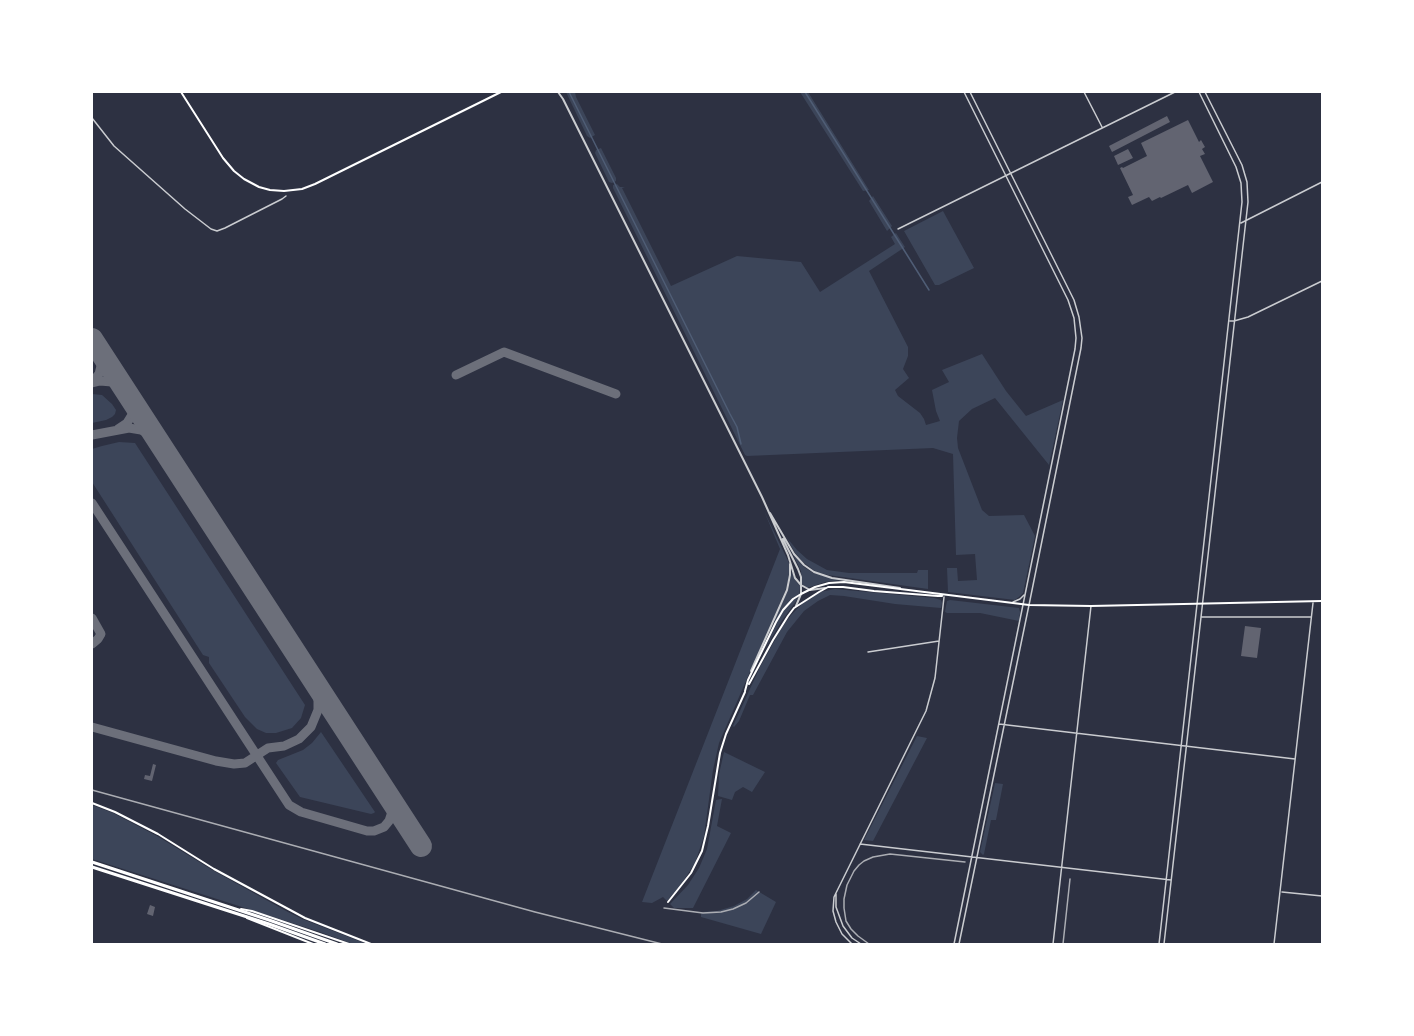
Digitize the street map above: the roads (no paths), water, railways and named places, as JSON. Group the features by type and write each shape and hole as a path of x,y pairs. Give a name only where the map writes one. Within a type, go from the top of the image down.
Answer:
{"main road":[{"path":"181,92 223,158 234,171 259,187 284,191 311,186 501,92"},
{"path":"745,692 748,680 776,622 788,604 801,594 829,583 844,582 1023,605 1091,606 1323,601"},
{"path":"668,902 691,873 702,851 720,753 730,722 783,623 794,608 828,588 843,587 944,595"},
{"path":"92,803 116,812 158,834 214,869 305,918 372,945"},
{"path":"92,865 232,908 337,945"},
{"path":"92,865 325,945"},
{"path":"232,908 252,911 349,945"},
{"path":"244,916 251,921 313,945"}],"street":[{"path":"560,92 767,509 795,578 810,590 828,588"},
{"path":"954,945 1075,349 1076,328 1068,300 964,92"},
{"path":"959,945 1081,348 1081,328 1076,305 970,92"},
{"path":"1084,92 1102,128"},
{"path":"898,230 1175,92"},
{"path":"1158,945 1243,192 1239,174 1199,92"},
{"path":"1164,945 1248,192 1245,173 1205,92"},
{"path":"92,118 114,146 211,229 217,231 225,228 286,196"},
{"path":"1240,224 1323,182"},
{"path":"1229,321 1248,317 1323,281"},
{"path":"1068,300 1072,297"},
{"path":"1071,307 1076,305"},
{"path":"1211,474 1217,475"},
{"path":"767,509 794,554 814,572 831,578 902,589"},
{"path":"777,524 798,569 801,585 799,600 794,608"},
{"path":"748,680 787,590 790,562"},
{"path":"1011,604 1020,599 1026,591"},
{"path":"852,945 842,934 835,917 833,906 836,893 926,711 935,678 944,595"},
{"path":"1274,945 1313,601"},
{"path":"1053,945 1091,606"},
{"path":"1201,617 1311,617"},
{"path":"868,652 940,640"},
{"path":"1191,652 1197,653"},
{"path":"998,724 1296,759"},
{"path":"994,746 1000,747"},
{"path":"1174,806 1180,806"},
{"path":"859,844 1171,880"},
{"path":"1280,892 1323,896"},
{"path":"836,893 836,907 843,926 861,945"},
{"path":"1164,897 1169,898"},
{"path":"959,919 964,920"}],"waterway":[{"path":"569,92 737,427 741,444"},
{"path":"805,92 929,290"}],"railway":[{"path":"92,790 535,912 662,944"},
{"path":"869,944 851,929 846,921 844,908 847,885 859,865 873,857 890,854 965,862"},
{"path":"1063,944 1070,879"},
{"path":"664,908 703,913 721,912 746,903 759,892"}]}
